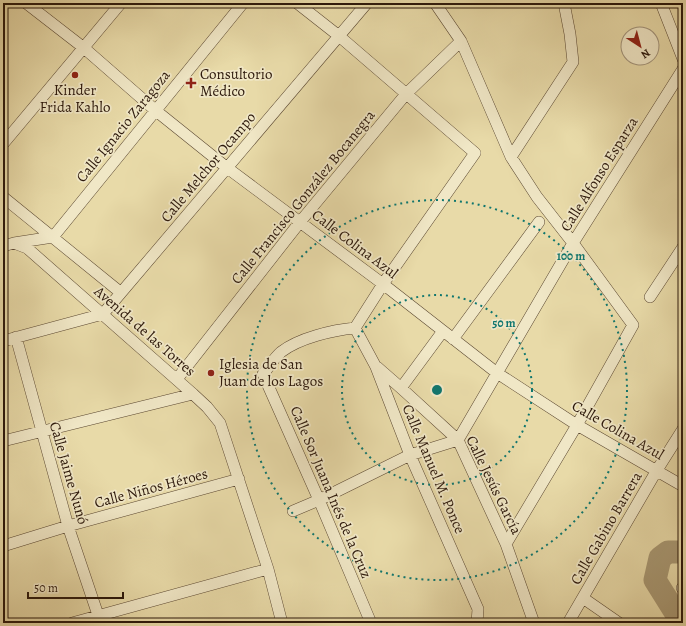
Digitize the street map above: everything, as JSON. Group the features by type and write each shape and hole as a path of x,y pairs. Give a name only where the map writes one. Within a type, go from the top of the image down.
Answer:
{"street":[{"name":"Calle Colina Azul","path":"26,3 84,48 155,110 226,167 383,284 497,373 577,425 683,486"},
{"path":"3,144 121,3"},
{"name":"Calle Ignacio Zaragoza","path":"53,237 243,3"},
{"path":"297,3 339,36 475,153 383,284 355,328"},
{"name":"Calle Melchor Ocampo","path":"103,314 226,167 367,3"},
{"path":"435,3 461,41 511,157 537,196 633,326 577,425 506,544"},
{"path":"511,157 573,62 570,34 564,3"},
{"path":"661,3 683,59"},
{"name":"Calle Francisco González Bocanegra","path":"177,380 300,222 406,94 461,41"},
{"name":"Calle Alfonso Esparza","path":"458,440 573,243 683,69"},
{"name":"Avenida de las Torres","path":"3,197 120,292"},
{"path":"453,338 539,222"},
{"path":"8,244 53,237"},
{"name":"Avenida de las Torres","path":"8,244 27,248 193,394 207,407 220,423 268,569 282,623"},
{"path":"650,297 683,247"},
{"path":"3,341 103,314"},
{"name":"Calle Manuel M. Ponce","path":"355,328 376,367 410,455 478,609 477,623"},
{"name":"Calle Sor Juana Inés de la Cruz","path":"355,328 335,330 291,346 280,353 263,374 319,500 371,623"},
{"path":"401,388 443,331"},
{"name":"Calle Jaime Nunó","path":"16,337 68,526 98,615"},
{"name":"Calle Jesús García","path":"376,367 458,440 506,544 534,623"},
{"path":"3,441 193,394"},
{"name":"Calle Gabino Barrera","path":"568,623 657,470 683,429"},
{"path":"293,511 319,500 410,455 458,440"},
{"name":"Calle Niños Héroes","path":"3,546 68,526 239,479"},
{"path":"72,623 268,569"},
{"path":"583,598 619,623"}],"waterway":[{"path":"682,623 655,580 660,558 668,552 683,552"}],"place":[{"name":"Kinder Frida Kahlo","path":"75,75"},
{"name":"Consultorio Médico","path":"191,83"},
{"name":"Iglesia de San Juan de los Lagos","path":"211,373"}]}
